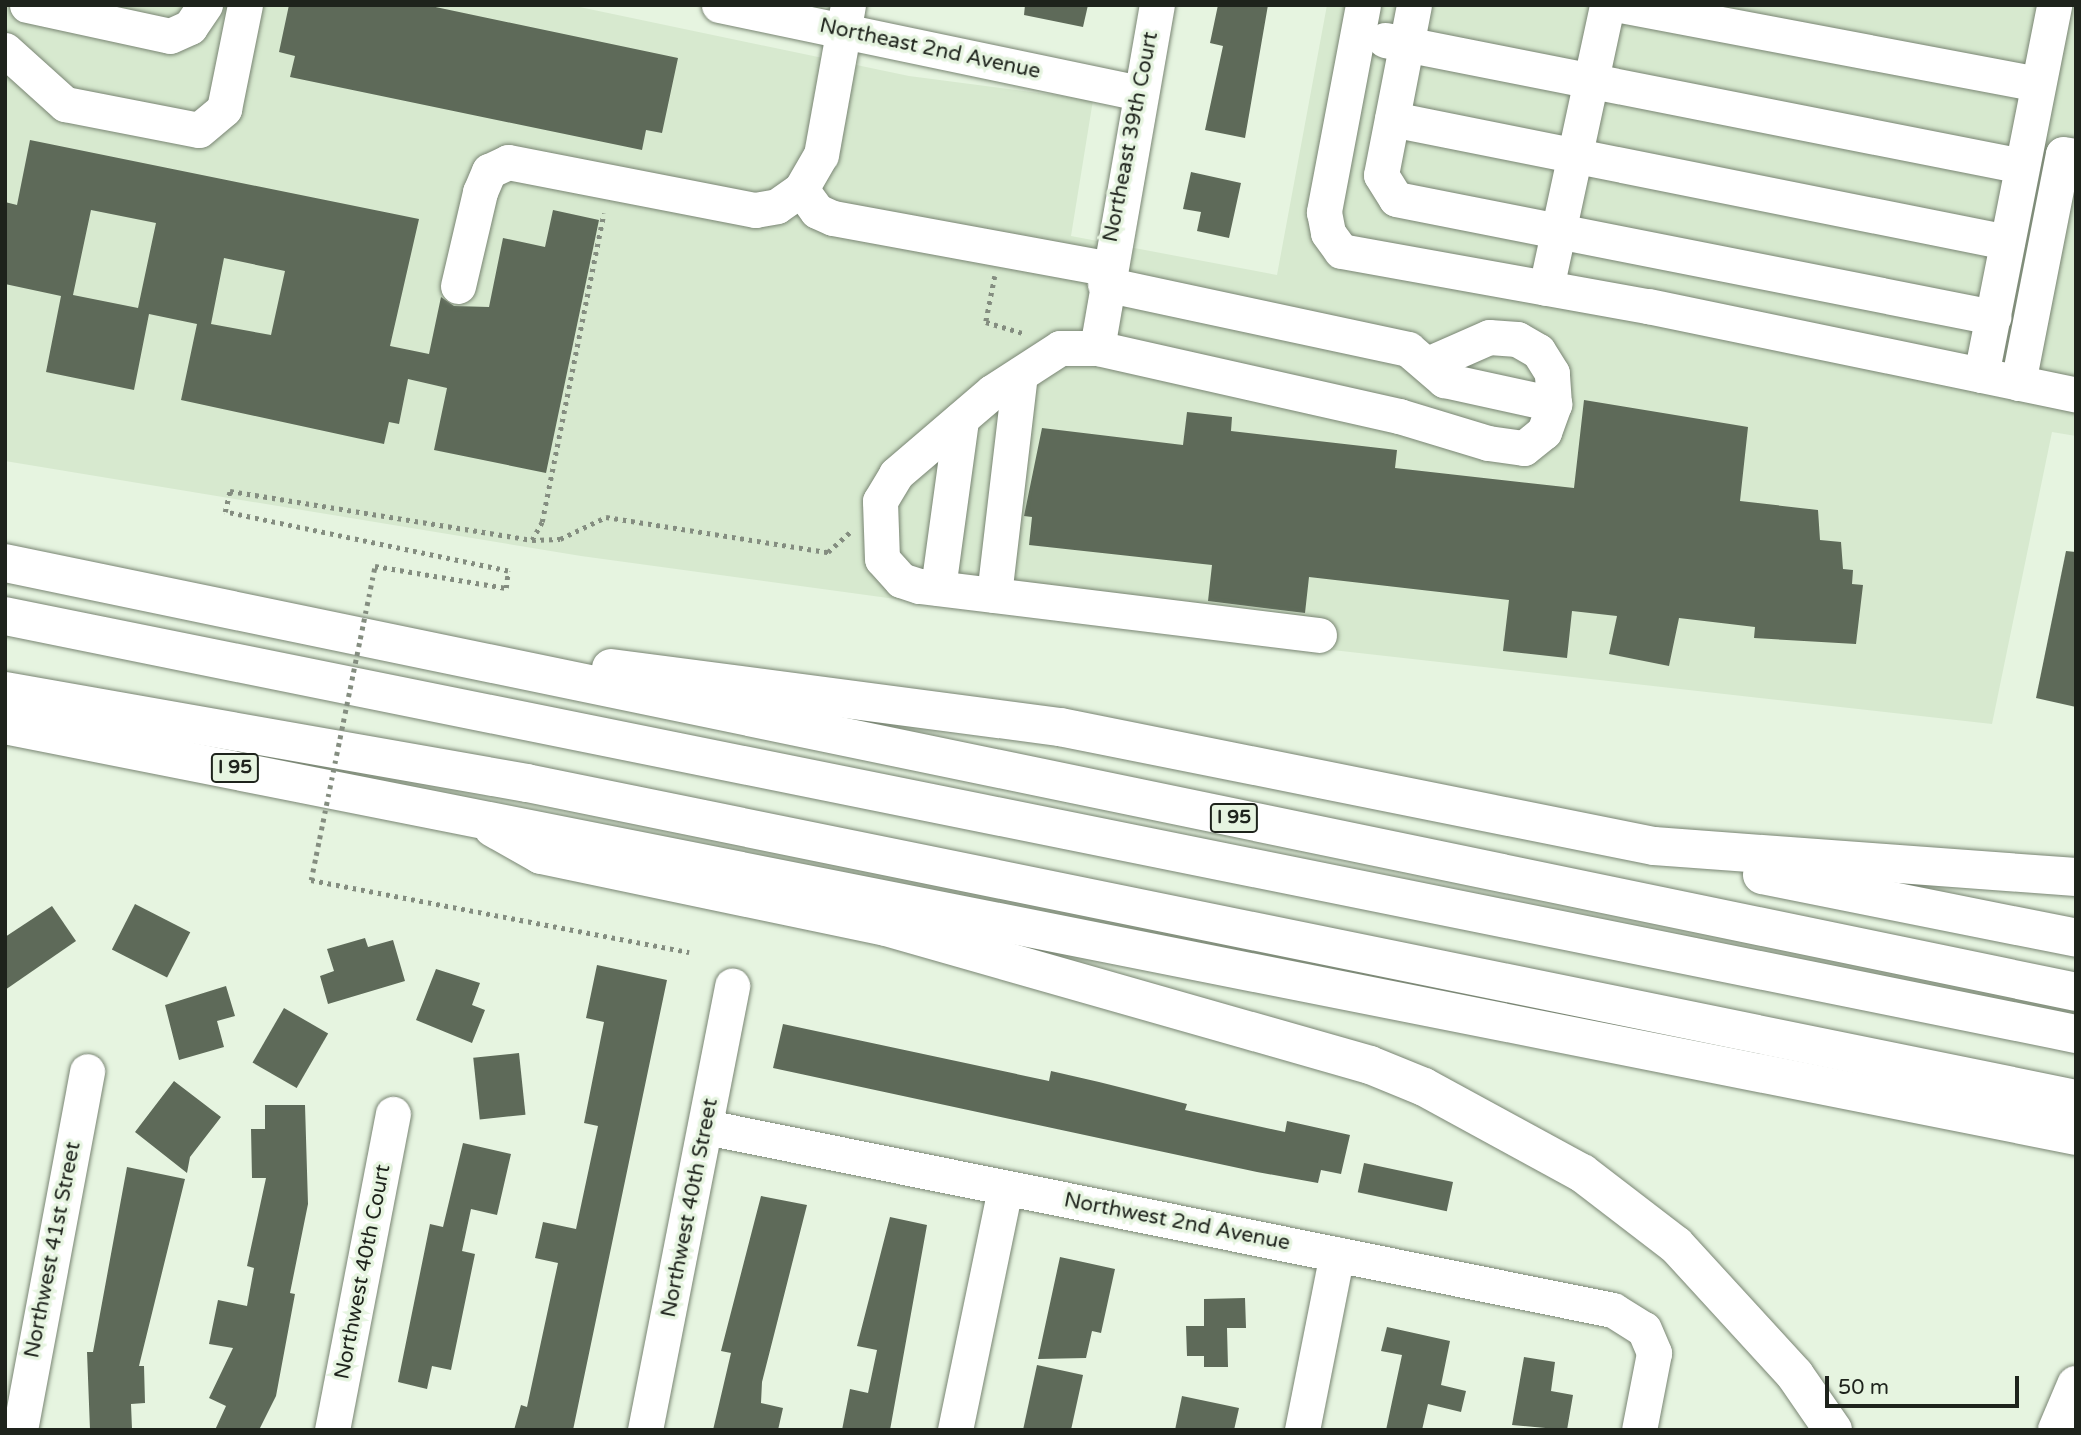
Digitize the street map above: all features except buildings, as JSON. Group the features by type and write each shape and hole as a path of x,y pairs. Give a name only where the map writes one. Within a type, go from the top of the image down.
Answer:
{"highway":[{"name":"I 95","path":"5,563 2076,992"},
{"path":"5,616 2076,1034"},
{"path":"392,644 681,674 1060,727 1654,846 1784,880 2076,939"},
{"path":"5,670 527,783 2076,1098"},
{"path":"5,691 527,783"},
{"name":"I 95","path":"5,725 464,812 2076,1136"},
{"path":"464,812 541,855 886,927 1370,1065 1424,1087 1582,1172 1676,1245 1796,1375 1833,1430"},
{"path":"1654,846 2076,877"},
{"path":"2057,1430 2076,1385"}],"street":[{"path":"27,5 170,36 217,39 245,9"},
{"path":"170,36 190,27 205,5"},
{"name":"Northeast 2nd Avenue","path":"719,5 845,18 1140,93"},
{"name":"Northeast 39th Court","path":"1097,348 1106,276 1157,5"},
{"path":"1414,5 1381,175 1396,199 1993,317"},
{"path":"1546,288 1556,231 1607,5"},
{"path":"1620,5 2038,84"},
{"path":"1981,375 2054,5"},
{"path":"5,50 65,104 199,130 224,109 245,9"},
{"path":"458,286 480,192 489,171 508,162 755,210 776,206 801,189 821,155 845,18"},
{"path":"2022,166 1407,44 1360,20 1324,212 1328,233 1341,251 1546,288 2076,395"},
{"path":"1392,119 2007,242"},
{"path":"2018,383 2063,154 2076,156"},
{"path":"801,189 817,211 833,218 1106,276 1408,349 1437,371 1554,404"},
{"path":"1318,635 938,588 901,580 882,559 880,501 896,474 961,419 1060,348 1097,348 1399,416 1440,432 1524,448 1544,432 1554,404 1552,373 1538,351 1517,339 1469,341 1437,371 1399,416"},
{"path":"994,595 1020,375"},
{"path":"938,588 961,419"},
{"name":"Northwest 40th Street","path":"645,1430 732,985"},
{"name":"Northwest 41st Street","path":"20,1430 87,1071"},
{"name":"Northwest 40th Court","path":"332,1430 393,1114"},
{"name":"Northwest 2nd Avenue","path":"706,1127 1613,1310 1644,1329 1654,1353 1639,1430"},
{"path":"955,1430 1005,1188"},
{"path":"1302,1430 1337,1254"}],"path":[{"path":"532,540 542,522 606,214 599,212"},
{"path":"1009,278 996,275 986,322 1032,341"},
{"path":"689,952 311,880 374,566 506,588 508,571 225,512 230,491 532,540 560,539 606,517 828,552 854,528"}],"shaded area":[{"path":"5,5 570,5 909,76 1093,100 1071,236 1277,275 1327,5 2076,5 2076,436 2052,432 1992,724 976,610 581,556 5,461"}]}
